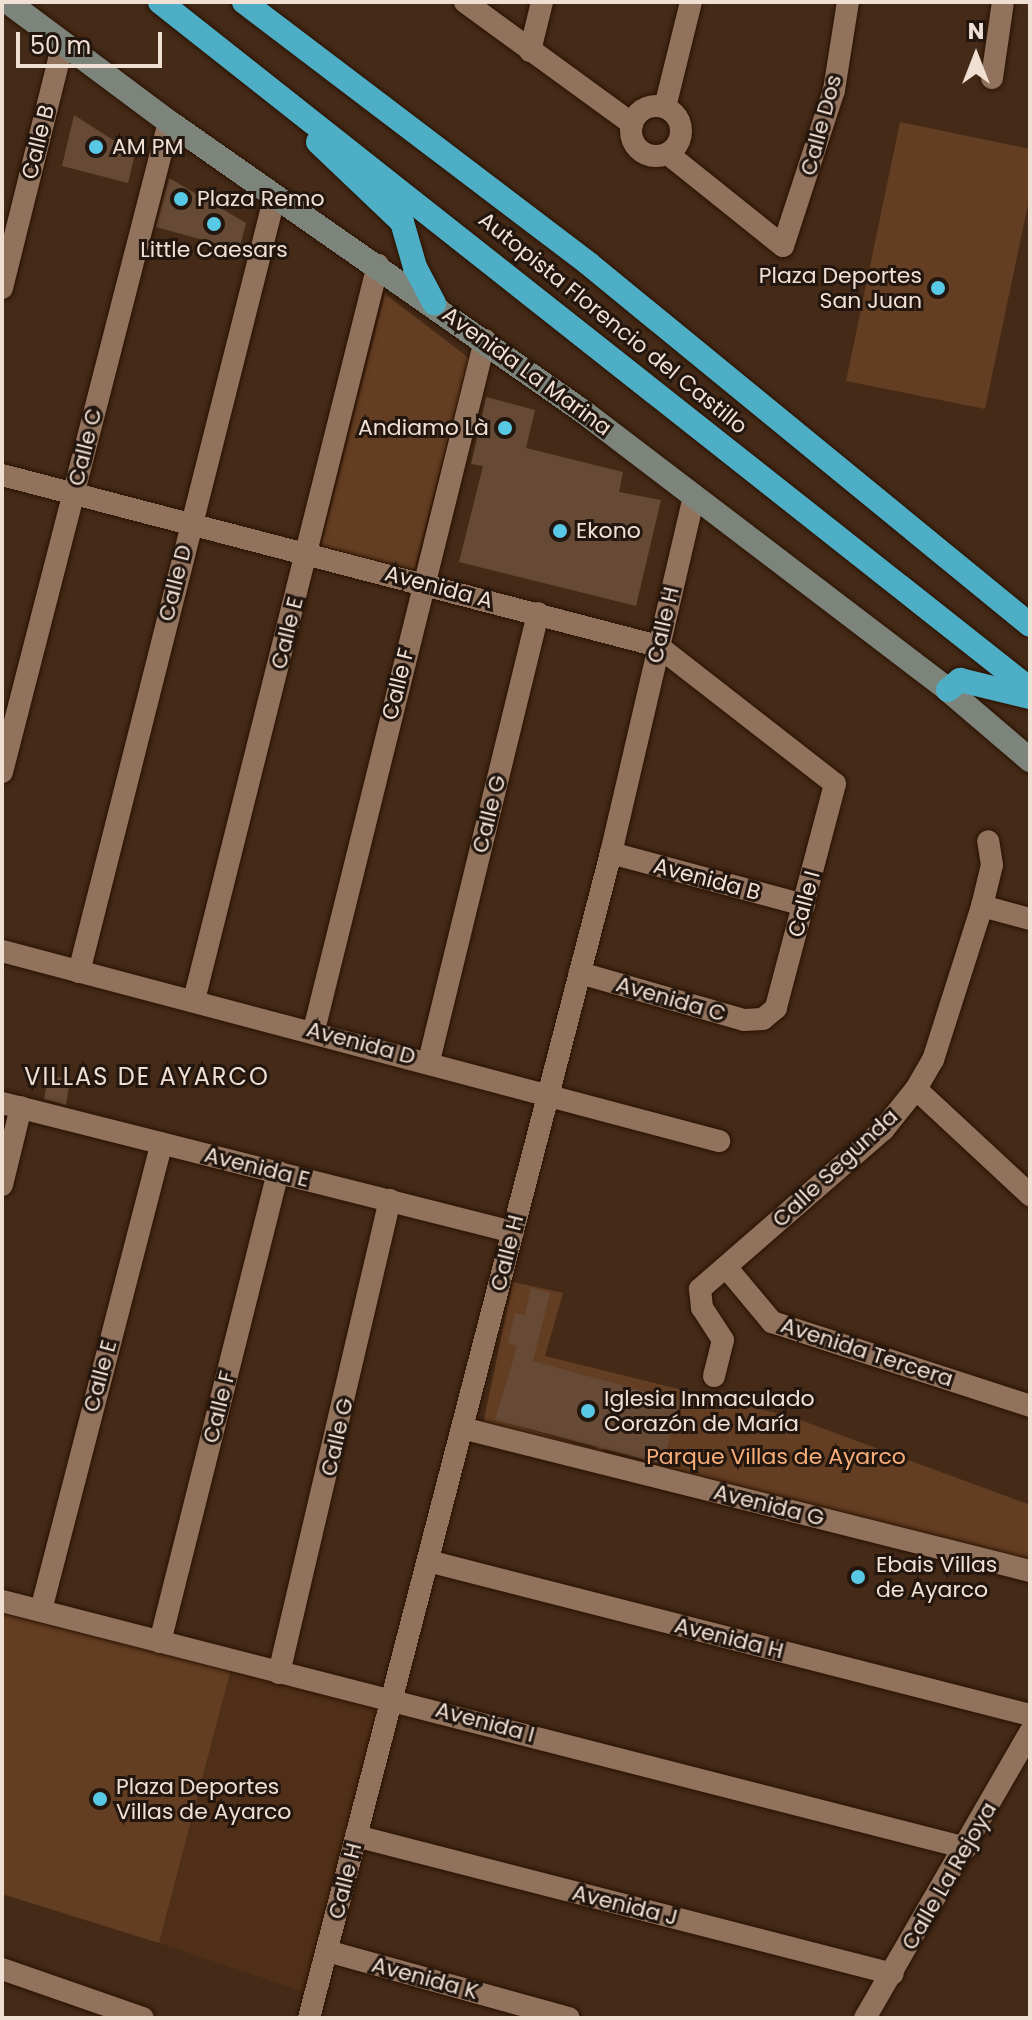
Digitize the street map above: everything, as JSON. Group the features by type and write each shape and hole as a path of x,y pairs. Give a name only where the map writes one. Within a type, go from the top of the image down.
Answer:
{"highway":[{"name":"Autopista Florencio del Castillo","path":"160,2 261,77 1030,689"},
{"name":"Autopista Florencio del Castillo","path":"244,2 589,264 1030,625"},
{"path":"261,77 308,133 402,222 415,267 434,303"},
{"path":"948,690 960,680 1030,697"}],"street":[{"name":"Avenida La Marina","path":"8,2 169,122 485,340 948,690 1030,760"},
{"path":"465,2 632,124 640,151 668,154 679,144 682,129 677,115 665,107 639,112 632,124"},
{"path":"530,51 542,2"},
{"path":"665,107 691,2"},
{"name":"Calle Dos","path":"668,154 783,246 834,90 848,2"},
{"path":"992,78 1003,2"},
{"name":"Calle B","path":"2,288 63,44"},
{"name":"Calle C","path":"2,772 169,122"},
{"name":"Calle D","path":"79,972 275,195"},
{"name":"Calle E","path":"194,1000 378,265"},
{"name":"Calle F","path":"314,1030 485,340"},
{"name":"Avenida A","path":"2,475 658,646 835,784"},
{"name":"Calle H","path":"311,2013 611,853 694,496"},
{"name":"Calle G","path":"429,1061 538,613"},
{"name":"Calle I","path":"763,1019 776,1008 835,784"},
{"name":"Calle Segunda","path":"714,1376 723,1340 698,1298 700,1289 883,1130 916,1089 933,1060 982,906 992,865 988,841"},
{"name":"Avenida B","path":"611,853 804,905"},
{"path":"982,906 1030,919"},
{"name":"Avenida D","path":"2,951 314,1030 719,1141"},
{"name":"Avenida C","path":"580,973 744,1020 763,1019"},
{"path":"916,1089 1030,1195"},
{"path":"2,1185 12,1105"},
{"name":"Avenida E","path":"12,1105 513,1232"},
{"name":"Calle E","path":"41,1610 162,1143"},
{"name":"Calle F","path":"160,1642 278,1172"},
{"name":"Calle G","path":"279,1673 390,1200"},
{"name":"Avenida Tercera","path":"726,1267 772,1322 1030,1406"},
{"name":"Avenida G","path":"462,1428 1030,1571"},
{"name":"Avenida H","path":"428,1561 1030,1715"},
{"name":"Avenida I","path":"2,1601 279,1673 392,1698 966,1848"},
{"name":"Calle La Rejoya","path":"865,2018 893,1974 929,1902 966,1848 1030,1732"},
{"name":"Avenida J","path":"356,1836 893,1974"},
{"name":"Avenida K","path":"327,1951 569,2018"},
{"path":"2,1969 143,2018"}],"shaded area":[{"path":"231,1669 381,1706 304,1992 159,1943"}],"green space":[{"name":"Plaza Deportes San Juan","path":"900,122 1030,149 1030,195 985,409 846,381"},
{"path":"385,294 469,358 414,571 321,546"},
{"name":"Parque Villas de Ayarco","path":"513,1282 563,1293 545,1356 792,1417 1030,1505 1030,1565 483,1424","holes":["514,1356 679,1401 661,1466 603,1452 607,1437 600,1435 595,1449 496,1420"]},
{"path":"2,1612 231,1669 159,1943 2,1894"}],"building":[{"name":"AM PM","path":"74,115 135,154 128,183 62,166"},
{"name":"Plaza Remo","path":"169,178 246,223 239,250 156,227"},
{"name":"Ekono","path":"486,397 535,410 526,448 623,472 619,492 661,500 636,606 459,562 483,466 471,464"},
{"path":"49,1075 70,1080 66,1105 44,1099"},
{"name":"Iglesia Inmaculado Corazón de María","path":"531,1288 550,1293 533,1361 680,1401 662,1464 495,1420 517,1346 508,1343 515,1313 525,1315"}],"place":[{"name":"AM PM","path":"96,147"},
{"name":"Plaza Remo","path":"181,199"},
{"name":"Little Caesars","path":"214,224"},
{"name":"Plaza Deportes San Juan","path":"938,288"},
{"name":"Andiamo Là","path":"505,428"},
{"name":"Ekono","path":"560,531"},
{"name":"Iglesia Inmaculado Corazón de María","path":"588,1411"},
{"name":"Ebais Villas de Ayarco","path":"858,1577"},
{"name":"Plaza Deportes Villas de Ayarco","path":"100,1799"}],"district":[{"name":"VILLAS DE AYARCO","path":"147,1077"}]}
